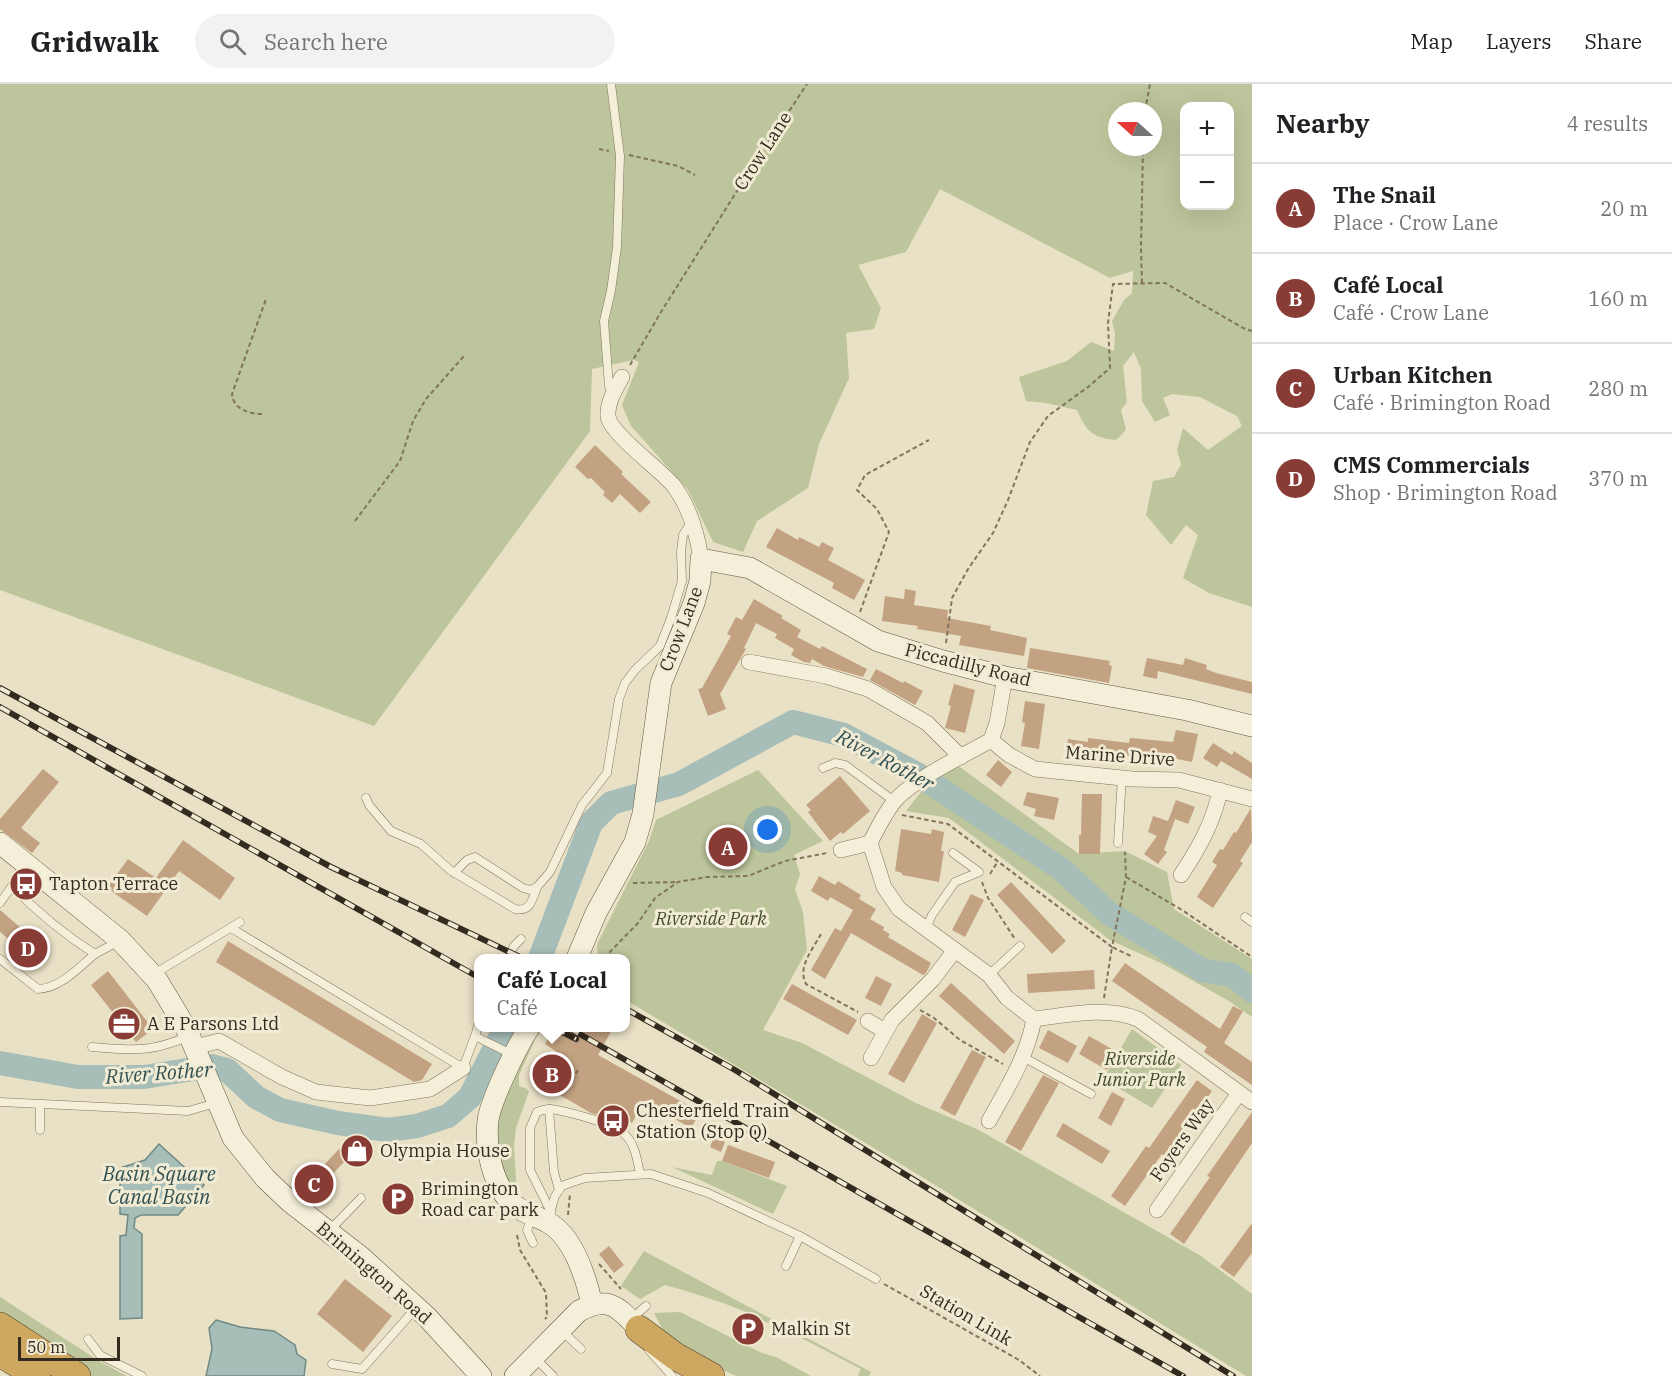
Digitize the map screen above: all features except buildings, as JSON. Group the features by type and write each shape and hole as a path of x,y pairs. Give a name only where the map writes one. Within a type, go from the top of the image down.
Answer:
{"highway":[{"path":"639,1316 675,1356 711,1376"},
{"path":"0,1326 77,1376"},
{"path":"0,1353 37,1376"}],"street":[{"name":"Crow Lane","path":"579,954 596,913 635,843 643,814 650,771 661,682 694,603 700,581 701,559 693,519 673,486 624,439 610,422 608,416 613,394 622,377"},
{"name":"Piccadilly Road","path":"701,559 750,568 878,641 943,661 1005,676 1187,710 1252,726"},
{"path":"749,662 826,676 868,689 927,723 961,757"},
{"path":"841,850 870,843 895,802 942,767 991,740 997,723 1005,676"},
{"name":"Marine Drive","path":"991,740 1010,755 1035,769 1179,780 1252,799"},
{"path":"1182,875 1216,811 1220,790"},
{"name":"Brimington Road","path":"0,843 120,940 153,975 167,994 193,1041 233,1138 265,1178 289,1201 329,1231 414,1302 482,1376"},
{"path":"870,843 884,887 899,909 989,975 1006,998 1034,1019 1102,1012 1129,1015 1138,1019 1246,1097"},
{"path":"871,1058 892,1020 933,979 955,950"},
{"path":"867,1018 885,1031"},
{"path":"989,1121 1023,1057 1030,1041 1034,1019"},
{"path":"526,1032 511,1054 488,1118 487,1136 495,1176 509,1200 554,1226 579,1258 586,1308"},
{"path":"193,1041 219,1041 282,1077 316,1092 370,1098 430,1089 463,1068"},
{"name":"Foyers Way","path":"1157,1210 1246,1097"},
{"path":"515,1376 560,1329 586,1308 601,1302 639,1316"},
{"path":"482,1376 496,1376"}],"lane":[{"path":"611,84 620,153 617,248 604,321 609,386 613,394"},
{"path":"454,873 467,860 475,857 523,888 530,890 537,887 550,873 582,805 607,773 625,683 660,646 682,581 683,535 693,519"},
{"path":"823,768 835,763 845,765 895,802"},
{"path":"1118,843 1122,777"},
{"path":"366,798 369,805 391,831 421,844 454,873 514,909 522,910 531,905 537,887"},
{"path":"926,929 932,915 955,882 979,872 953,853"},
{"path":"0,903 26,864"},
{"path":"12,886 25,899 95,954"},
{"path":"1245,917 1252,922"},
{"path":"153,975 240,922"},
{"path":"231,928 463,1068 477,1032"},
{"path":"510,954 521,939"},
{"path":"0,959 38,989 48,988 70,975 95,954 120,940"},
{"path":"989,975 1020,946"},
{"path":"477,1037 511,1054"},
{"path":"92,1047 142,1051 193,1041"},
{"path":"1023,1057 1090,1094"},
{"path":"0,1102 188,1111 218,1103"},
{"path":"40,1105 40,1130"},
{"path":"538,1215 530,1170 530,1128 537,1112 549,1109 622,1132 634,1147 640,1174"},
{"path":"549,1109 554,1173 559,1190"},
{"path":"533,1243 527,1230 559,1190 567,1184 585,1178 640,1174 663,1177 708,1193 800,1236 876,1279"},
{"path":"329,1231 361,1198"},
{"path":"786,1266 800,1236"},
{"path":"332,1364 363,1369 414,1302"},
{"path":"639,1316 642,1341 672,1376"},
{"path":"560,1329 580,1349"},
{"path":"88,1339 100,1355 142,1376"},
{"path":"533,1356 553,1376"}],"path":[{"name":"Crow Lane","path":"622,377 747,175 807,84"},
{"path":"1147,102 1150,84"},
{"path":"620,153 678,166 695,175"},
{"path":"1143,156 1141,248 1143,284"},
{"path":"943,661 952,598 968,569 993,533 1030,441 1048,416 1110,368 1108,323 1113,284 1164,283 1252,331"},
{"path":"262,414 254,414 240,408 233,401 232,394 266,299"},
{"path":"355,521 400,461 413,421 426,399 464,356"},
{"path":"854,628 889,532 877,509 857,490 865,475 929,440"},
{"path":"895,802 948,824 1112,947 1133,957"},
{"path":"613,883 678,882 707,877 748,876 785,861 841,850"},
{"path":"998,861 989,877 981,883 988,898 1020,946"},
{"path":"1102,1012 1126,877 1182,909 1252,957"},
{"path":"608,954 638,923 655,898 678,882"},
{"path":"821,934 804,965 802,972 806,984 867,1018"},
{"path":"908,1004 934,1018 960,1040 1016,1071"},
{"path":"568,1087 578,1070"},
{"path":"567,1184 571,1196 567,1212 569,1220"},
{"path":"538,1215 516,1233 520,1250 546,1293 546,1317 539,1325"},
{"path":"598,1262 639,1316"},
{"name":"Station Link","path":"876,1279 1019,1360 1040,1376"}],"green space":[{"path":"0,84 1252,84 1252,607 1209,593 1183,578 1198,535 1186,525 1171,545 1146,515 1153,481 1174,477 1181,465 1177,450 1183,428 1208,450 1242,426 1237,416 1200,397 1172,394 1163,398 1170,415 1155,422 1142,401 1141,369 1134,352 1123,366 1127,402 1121,410 1126,430 1116,440 1091,432 1077,410 1026,401 1019,377 1067,361 1091,342 1114,351 1115,334 1112,321 1124,300 1132,293 1133,271 1110,278 940,189 906,252 858,265 881,308 874,329 846,333 849,378 819,444 808,488 757,521 743,552 713,542 688,490 631,426 622,405 639,362 634,360 592,369 590,431 374,726 0,590"},
{"path":"957,765 1079,854 1125,851 1167,872 1174,909 1252,959 1252,1017 1229,1001 1163,964 1110,940 949,818 906,811 924,788"},
{"name":"Riverside Park","path":"758,770 823,841 794,855 800,874 795,889 803,912 807,950 763,1030 802,1043 916,1103 977,1129 1201,1256 1252,1294 1252,1376 1246,1376 904,1166 630,1002 630,954 598,954 597,944 649,841 656,820"},
{"name":"Riverside Junior Park","path":"1132,1029 1181,1065 1152,1108 1103,1079"},
{"path":"532,1037 535,1040 519,1075 519,1086 529,1091 516,1128 514,1147 517,1193 511,1197 494,1150 500,1111"},
{"path":"717,1161 787,1186 773,1214 672,1167 712,1175"},
{"path":"644,1251 871,1372 869,1376 858,1376 861,1369 780,1327 713,1300 665,1285 640,1299 621,1286"},
{"path":"0,1297 99,1361 127,1376 92,1376 0,1316"},
{"path":"680,1312 811,1376 736,1376 694,1356 665,1334 654,1313"}],"water":[{"name":"Basin Square Canal Basin","path":"159,1144 204,1185 178,1215 141,1215 135,1218 134,1228 142,1234 142,1318 120,1319 120,1236 126,1235 128,1215 120,1214 120,1168 145,1160"},
{"path":"216,1320 240,1327 274,1331 295,1345 297,1354 306,1360 304,1376 206,1376 212,1349 209,1328"}],"waterway":[{"name":"River Rother","path":"542,954 591,823 611,803 679,784 793,722 844,735 917,774 1060,868 1110,914 1202,970 1232,975 1252,991"},
{"name":"River Rother","path":"0,1063 78,1077 144,1077 212,1066 227,1070 256,1097 280,1110 338,1123 388,1130 417,1126 448,1116 470,1097 503,1032"}],"railway":[{"path":"0,688 331,867 514,954"},
{"path":"0,707 474,975"},
{"path":"630,1011 735,1070 1233,1376"},
{"path":"563,1032 576,1039"},
{"path":"576,1032 1183,1376"}],"place":[{"name":"The Snail","path":"728,847"},
{"name":"Tapton Terrace","path":"26,884"},
{"name":"CMS Commercials","path":"28,948"},
{"name":"A E Parsons Ltd","path":"124,1024"},
{"name":"Café Local","path":"552,1074"},
{"name":"Chesterfield Train Station (Stop Q)","path":"613,1121"},
{"name":"Olympia House","path":"357,1151"},
{"name":"Urban Kitchen","path":"314,1184"},
{"name":"Brimington Road car park","path":"398,1199"},
{"name":"Malkin St","path":"748,1329"}]}
